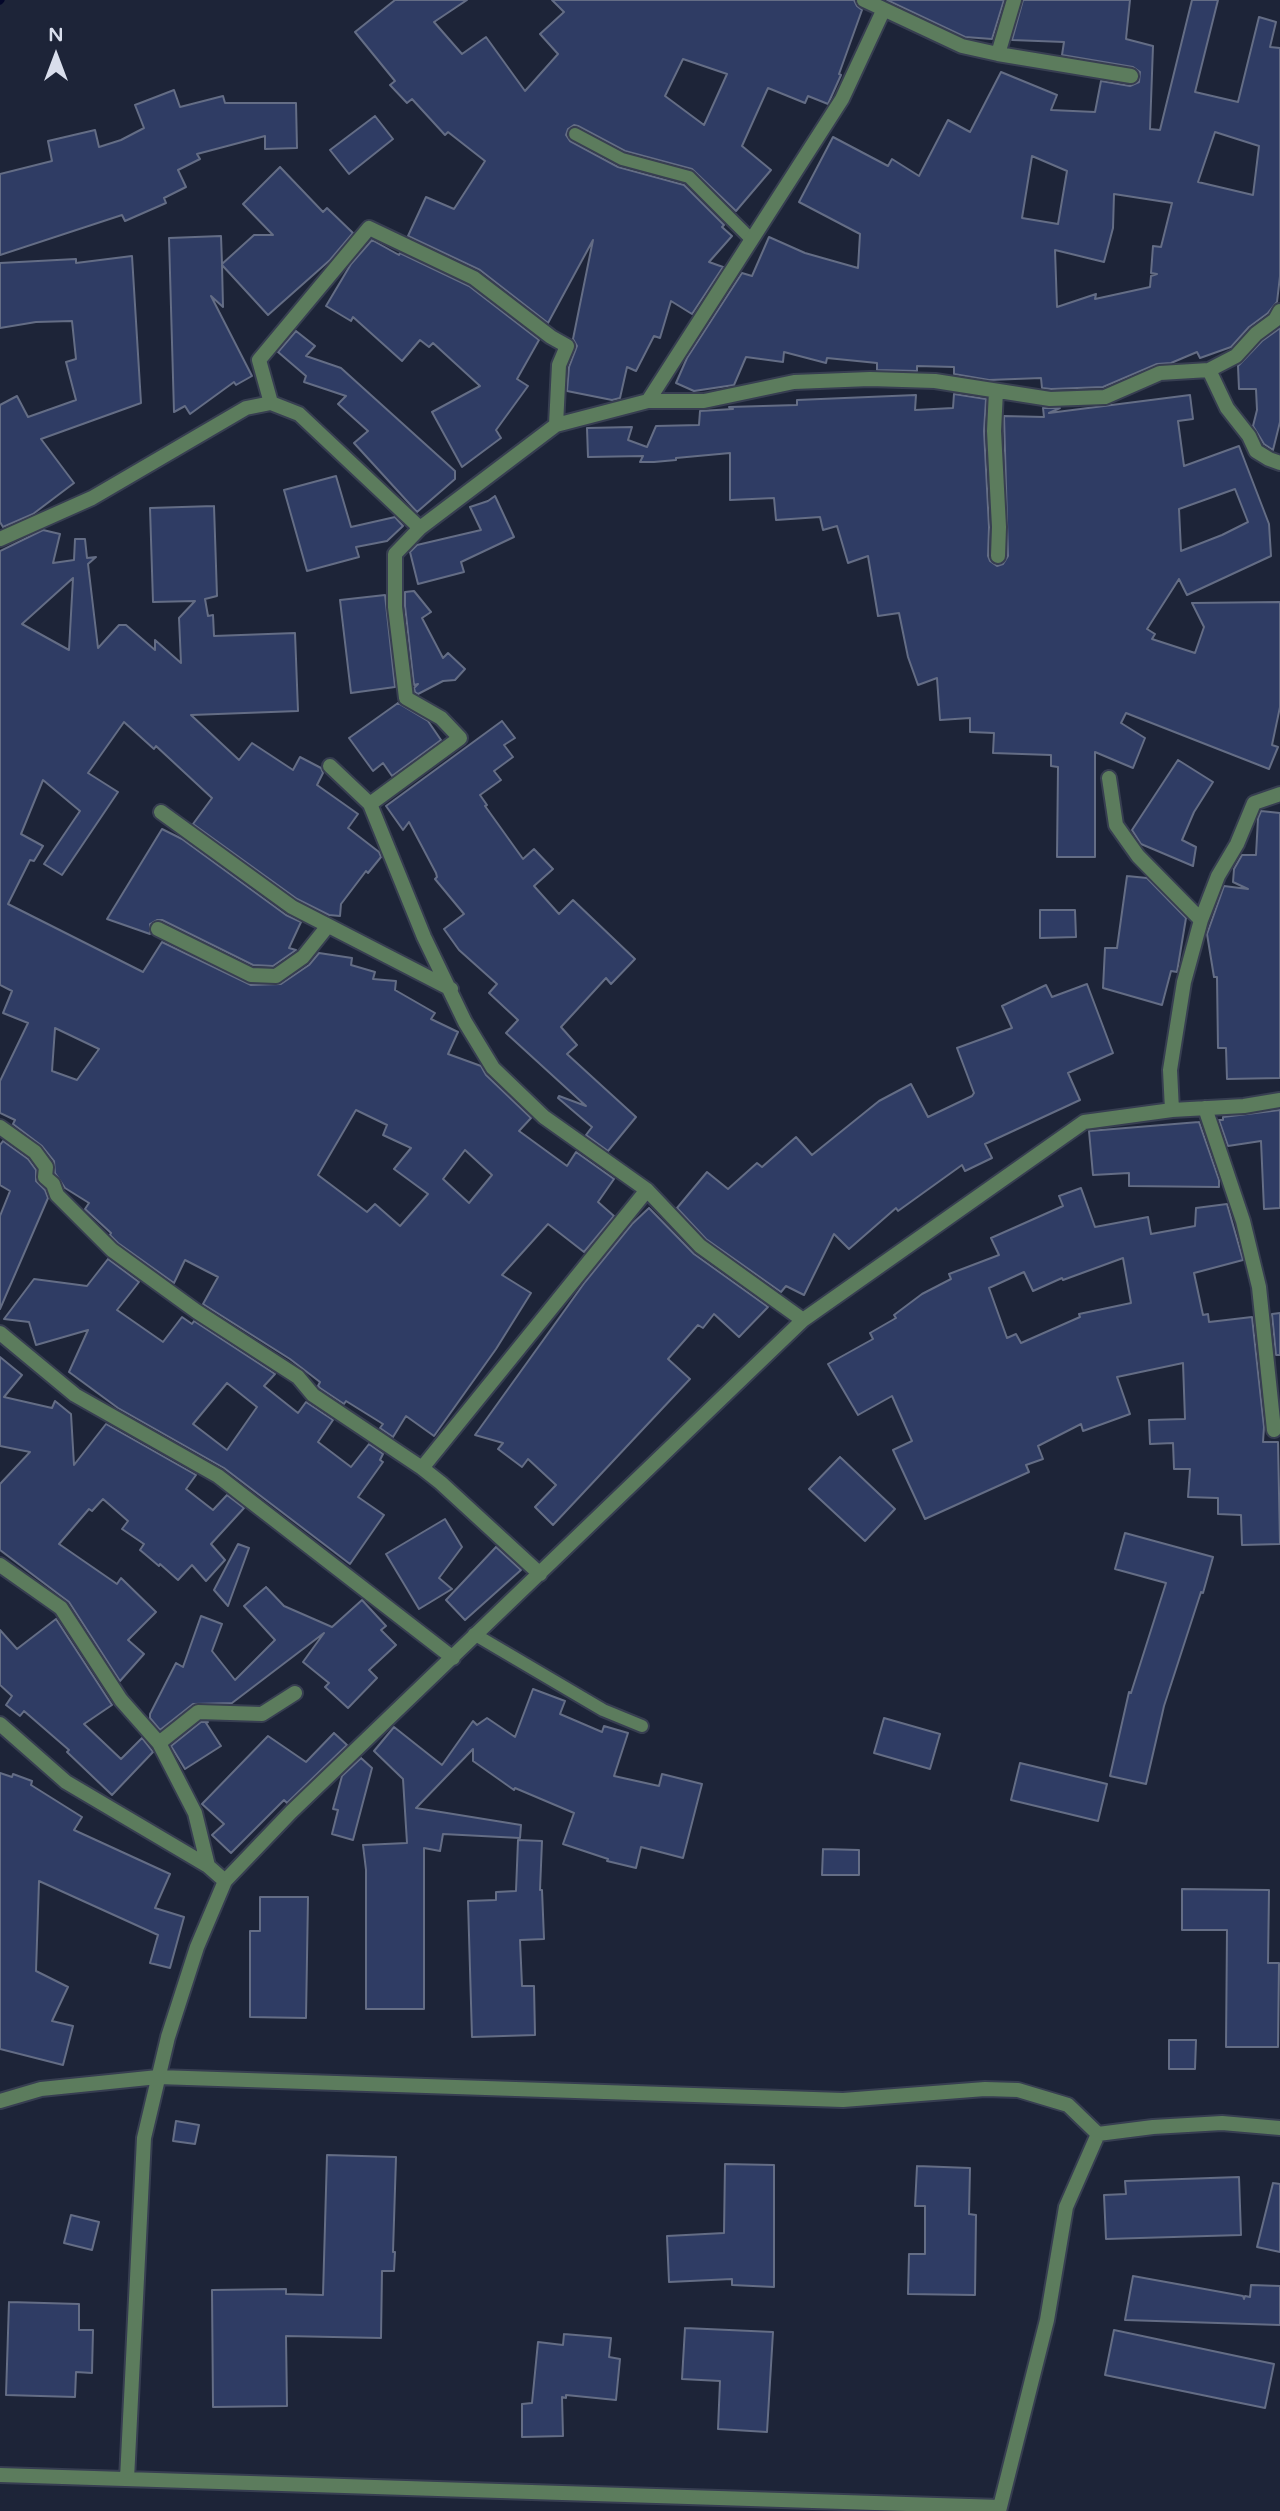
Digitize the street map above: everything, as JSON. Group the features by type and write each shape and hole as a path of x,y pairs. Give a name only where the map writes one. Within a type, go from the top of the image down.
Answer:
{"street":[{"path":"864,0 961,46 1131,76"},
{"path":"998,54 1014,0"},
{"path":"648,401 842,99 883,11"},
{"path":"271,403 259,360 369,228 474,278 551,337 567,346 559,365 556,425"},
{"path":"370,804 460,738 442,718 406,698 395,607 395,554 420,528 556,425 648,401 704,401 794,383 870,379 935,381 1051,399 1105,397 1160,373 1209,370 1236,356 1256,334 1275,320 1280,311"},
{"path":"1209,370 1227,408 1249,436 1256,451 1280,463"},
{"path":"996,391 994,431 998,556"},
{"path":"0,539 92,498 246,408 271,403 299,414 420,528"},
{"path":"330,766 370,804 424,937 465,1022 493,1068 544,1118 647,1190 700,1246 803,1320"},
{"path":"1109,778 1116,825 1138,856 1201,920"},
{"path":"1172,1111 1170,1070 1184,982 1201,920 1218,876 1237,844 1254,803 1280,794"},
{"path":"160,812 292,907 451,989"},
{"path":"158,929 251,975 276,976 303,957 327,927"},
{"path":"127,2479 144,2138 167,2037 197,1947 225,1881 291,1812 453,1658 474,1634 540,1574 803,1320 1084,1122 1280,1100"},
{"path":"1205,1108 1243,1221 1259,1287 1274,1430"},
{"path":"0,1127 35,1152 46,1167 45,1177 53,1184 57,1195 112,1250 206,1318 298,1377 313,1395 442,1483 540,1574"},
{"path":"422,1468 647,1190"},
{"path":"0,1333 75,1395 218,1476 453,1658"},
{"path":"0,1565 61,1608 121,1700 159,1744 195,1813 208,1866"},
{"path":"159,1744 198,1712 262,1714 295,1693"},
{"path":"0,1724 66,1782 208,1866 225,1881"},
{"path":"0,2101 41,2089 158,2077 843,2100 985,2089 1018,2090 1068,2105 1098,2134"},
{"path":"1098,2134 1153,2127 1222,2123 1280,2128"},
{"path":"0,2475 999,2509 1047,2320 1066,2207 1098,2134"}],"lane":[{"path":"575,134 622,159 689,177 751,239"},
{"path":"474,1634 603,1710 642,1726"}],"building":[{"path":"395,0 467,0 434,22 462,54 486,37 525,91 558,54 540,34 564,12 552,0 854,0 862,10 839,74 841,75 828,104 808,96 805,103 768,88 742,146 771,170 736,211 692,169 625,151 578,126 574,125 568,129 566,135 570,141 618,167 684,185 732,236 709,262 723,267 692,314 671,301 660,338 654,336 636,371 627,367 620,398 612,400 567,391 569,367 577,346 573,339 593,240 548,323 480,270 408,236 426,197 454,209 485,161 448,132 445,135 412,99 407,103 390,85 395,81 355,32","holes":["683,59 727,74 704,125 665,96"]},
{"path":"887,0 1004,0 992,39 965,37"},
{"path":"1023,0 1130,0 1126,39 1153,46 1150,129 1160,130 1192,0 1218,0 1195,92 1238,102 1259,17 1276,22 1270,47 1280,48 1280,276 1277,302 1268,313 1249,327 1231,347 1200,358 1197,352 1171,363 1157,364 1103,387 1042,388 1041,378 989,380 954,374 954,367 917,366 917,371 877,370 877,363 827,358 826,363 784,352 783,362 746,357 734,385 694,391 676,383 687,358 742,273 752,276 769,237 805,253 858,268 860,234 799,202 833,137 888,166 892,159 919,176 948,120 970,132 1001,72 1057,95 1051,110 1095,112 1101,81 1130,86 1139,82 1140,72 1133,67 1062,55 1064,42 1012,40","holes":["1215,132 1259,146 1253,195 1198,182","1032,156 1067,171 1058,224 1022,218","1114,194 1172,203 1161,247 1153,246 1151,273 1157,274 1151,276 1150,287 1095,299 1096,294 1057,307 1055,250 1104,262 1113,228"]},
{"path":"174,90 180,107 223,96 225,103 296,103 297,148 265,149 265,136 197,154 200,159 178,170 186,187 164,198 166,203 125,221 122,215 0,255 0,174 52,161 48,141 95,130 99,147 121,140 144,128 135,105"},
{"path":"375,116 393,139 349,174 330,150"},
{"path":"280,167 323,212 327,208 353,233 330,260 268,315 222,265 223,307 211,296 252,376 236,385 234,382 190,414 185,406 174,412 169,238 221,236 222,264 254,235 273,235 243,204"},
{"path":"372,240 469,286 539,340 517,379 528,386 496,430 501,438 462,467 432,412 480,386 433,343 429,347 420,340 402,361 353,317 351,321 326,306 351,264"},
{"path":"132,256 141,403 41,439 74,483 33,514 3,527 0,522 0,405 17,396 28,417 76,400 66,362 76,359 72,321 36,322 0,328 0,263 76,259 76,263"},
{"path":"1280,328 1280,422 1273,450 1264,444 1253,426 1257,410 1256,389 1239,389 1238,366 1262,341"},
{"path":"296,331 315,346 306,356 341,368 455,471 455,479 417,512 354,443 368,431 338,404 346,396 304,382 306,376 278,352"},
{"path":"954,394 986,399 984,431 988,556 997,566 1003,564 1008,556 1004,416 1044,417 1043,408 1060,408 1049,413 1190,395 1193,419 1178,421 1184,466 1239,446 1269,524 1271,556 1187,595 1179,579 1147,629 1155,634 1152,639 1195,653 1204,627 1192,603 1280,602 1280,707 1272,745 1278,747 1269,769 1126,713 1121,723 1145,738 1133,768 1095,752 1095,857 1057,857 1058,767 1051,766 1051,755 993,753 994,733 970,732 970,718 940,720 937,678 918,685 908,657 899,613 878,616 868,556 848,563 837,526 823,530 820,517 776,520 774,498 730,500 730,453 654,462 640,462 643,456 588,457 587,428 632,427 628,440 647,447 656,426 699,425 700,411 733,409 729,407 797,405 797,400 916,395 915,410 953,408","holes":["1235,489 1248,522 1222,535 1181,551 1179,509"]},
{"path":"336,476 351,527 395,517 403,526 387,541 356,547 359,557 307,571 284,490"},
{"path":"495,496 514,537 461,562 464,572 418,584 410,552 417,545 481,530 470,507"},
{"path":"214,506 217,596 205,599 208,616 213,615 214,636 295,633 298,711 191,715 239,760 252,743 293,770 300,757 321,768 323,773 317,785 358,814 348,828 379,852 381,857 368,873 366,871 341,904 340,916 329,915 297,899 193,824 212,798 156,746 154,749 124,722 88,773 118,792 62,875 44,864 80,811 43,780 21,834 43,846 34,861 30,860 8,904 143,972 162,942 251,985 281,984 309,965 319,953 352,958 351,965 375,972 373,979 396,981 395,990 435,1013 431,1019 458,1032 448,1054 481,1066 486,1075 531,1118 519,1131 567,1166 576,1152 614,1179 598,1202 614,1216 584,1252 548,1224 502,1275 531,1293 496,1349 434,1436 406,1416 393,1437 380,1428 383,1424 320,1388 320,1382 290,1359 203,1304 218,1277 185,1260 174,1283 118,1243 85,1209 89,1203 65,1188 55,1173 54,1161 42,1146 13,1124 15,1120 0,1113 0,1081 28,1023 3,1013 12,991 0,985 0,551 43,530 60,534 53,563 74,560 75,539 85,539 87,558 96,557 88,564 98,648 119,625 126,625 155,650 155,640 181,663 179,618 195,601 153,602 150,508","holes":["73,578 69,650 22,624","55,1028 99,1049 77,1080 52,1071","356,1110 387,1125 383,1135 411,1148 394,1169 428,1194 400,1226 375,1204 367,1212 318,1175","465,1150 492,1175 469,1203 443,1179"]},
{"path":"414,591 431,612 422,618 443,658 448,653 465,669 455,680 443,681 418,694 414,688 418,684 414,685 405,606 405,592"},
{"path":"385,595 395,687 351,693 340,600"},
{"path":"398,703 428,721 441,740 392,776 383,763 373,771 349,738"},
{"path":"502,721 515,738 504,745 513,757 494,771 501,780 480,795 487,805 485,806 523,859 534,849 553,869 534,886 559,914 573,900 635,959 611,984 606,978 561,1027 577,1045 567,1054 636,1117 608,1151 586,1135 592,1127 558,1098 559,1096 586,1106 506,1033 518,1020 489,993 497,984 459,950 444,929 464,914 435,879 436,873 409,822 403,830 386,806"},
{"path":"1178,760 1213,782 1194,812 1182,840 1196,847 1193,866 1141,844 1132,830"},
{"path":"1261,811 1280,813 1280,1078 1227,1079 1226,1048 1218,1048 1217,977 1214,977 1207,934 1224,886 1248,889 1233,882 1234,869 1242,855 1256,855 1258,818"},
{"path":"162,829 182,839 286,915 301,922 289,948 296,950 273,966 253,965 162,920 150,924 150,934 107,919"},
{"path":"1127,876 1147,878 1186,918 1177,972 1171,971 1162,1005 1103,988 1105,948 1117,948"},
{"path":"1040,910 1075,910 1076,937 1040,938"},
{"path":"1087,984 1113,1053 1068,1073 1080,1100 985,1144 992,1158 965,1171 962,1165 898,1211 896,1208 849,1249 834,1234 804,1295 786,1286 781,1292 706,1239 677,1208 707,1172 728,1189 757,1163 762,1167 796,1137 812,1155 879,1101 911,1084 928,1117 972,1096 974,1093 957,1048 1012,1028 1002,1006 1046,985 1052,997"},
{"path":"1280,1110 1280,1208 1264,1209 1261,1141 1228,1146 1219,1120 1223,1120 1223,1117"},
{"path":"1199,1122 1219,1187 1129,1186 1129,1173 1093,1175 1089,1131"},
{"path":"3,1141 28,1159 36,1170 36,1181 45,1190 48,1198 0,1309 0,1216 10,1191 0,1185 0,1145"},
{"path":"1081,1188 1095,1227 1148,1217 1151,1234 1195,1226 1196,1208 1227,1204 1243,1260 1194,1273 1203,1315 1208,1314 1209,1322 1252,1317 1264,1427 1263,1442 1278,1442 1280,1544 1242,1545 1241,1515 1218,1514 1218,1498 1188,1497 1190,1469 1174,1469 1173,1443 1150,1444 1149,1420 1185,1419 1183,1363 1117,1377 1130,1414 1083,1431 1081,1424 1038,1446 1043,1459 1026,1465 1029,1472 925,1519 893,1450 912,1441 892,1396 858,1415 828,1364 873,1339 870,1333 896,1318 894,1315 922,1294 951,1279 949,1274 999,1255 991,1238 1063,1206 1059,1196","holes":["1123,1258 1131,1303 1079,1314 1080,1317 1021,1343 1016,1334 1007,1338 989,1288 1024,1272 1033,1291 1062,1278 1063,1280"]},
{"path":"649,1208 694,1254 768,1307 739,1337 714,1314 703,1328 698,1325 668,1359 690,1379 553,1525 535,1507 556,1485 528,1459 522,1467 498,1449 503,1443 475,1435 585,1282 632,1224"},
{"path":"108,1259 139,1282 117,1310 163,1342 182,1317 192,1324 194,1321 275,1374 264,1386 298,1413 306,1402 333,1420 318,1442 351,1467 369,1444 383,1454 380,1460 383,1462 358,1497 384,1515 350,1564 224,1468 118,1408 69,1372 88,1330 36,1345 29,1322 4,1319 34,1279 87,1286","holes":["227,1383 257,1407 227,1450 193,1424"]},
{"path":"1280,1313 1280,1355 1276,1355 1272,1314"},
{"path":"0,1357 22,1375 4,1397 52,1408 55,1401 71,1414 74,1465 106,1424 196,1475 186,1489 213,1510 227,1495 244,1508 211,1544 225,1560 206,1581 192,1565 178,1580 160,1564 159,1566 140,1550 144,1544 122,1529 128,1521 103,1499 92,1511 89,1509 59,1544 117,1584 121,1578 156,1612 128,1640 144,1654 120,1681 69,1602 0,1550 0,1484 30,1452 0,1446"},
{"path":"840,1457 895,1509 865,1541 809,1489"},
{"path":"445,1519 462,1547 439,1578 452,1589 419,1609 386,1554"},
{"path":"1125,1533 1213,1557 1164,1706 1146,1784 1110,1776 1129,1692 1131,1693 1166,1583 1115,1569"},
{"path":"238,1544 249,1548 228,1606 214,1590"},
{"path":"496,1547 521,1570 465,1620 446,1600"},
{"path":"266,1587 284,1606 332,1627 362,1600 386,1626 381,1630 396,1645 369,1670 377,1678 348,1708 325,1687 329,1683 303,1662 324,1633 232,1703 193,1704 160,1730 150,1718 150,1714 176,1663 183,1667 201,1616 222,1624 212,1651 235,1680 275,1640 244,1606"},
{"path":"56,1619 112,1705 84,1724 121,1759 142,1738 153,1752 112,1795 67,1752 69,1750 24,1711 20,1716 6,1705 12,1696 0,1685 0,1630 17,1649"},
{"path":"533,1689 565,1701 560,1714 602,1732 604,1726 628,1733 614,1776 659,1786 662,1774 702,1784 683,1858 641,1847 636,1868 607,1861 608,1859 563,1844 574,1813 515,1788 514,1790 473,1761 473,1749 416,1808 521,1825 520,1838 443,1834 440,1851 424,1848 424,2009 366,2009 366,1870 363,1845 407,1843 403,1779 374,1751 394,1727 442,1765 473,1721 477,1725 487,1718 515,1737"},
{"path":"884,1718 940,1734 930,1769 874,1753"},
{"path":"201,1722 208,1722 206,1723 221,1746 185,1769 171,1746"},
{"path":"334,1733 347,1745 287,1803 284,1800 231,1853 212,1835 224,1824 202,1804 268,1736 306,1762"},
{"path":"361,1758 372,1768 353,1840 332,1834 338,1810 333,1809 342,1776"},
{"path":"1020,1763 1107,1784 1098,1821 1011,1800"},
{"path":"0,1773 12,1777 13,1774 32,1781 31,1785 82,1817 74,1830 170,1874 155,1908 184,1917 170,1968 150,1963 158,1935 39,1881 36,1971 68,1987 52,2021 73,2026 63,2065 0,2049"},
{"path":"518,1840 542,1841 540,1890 544,1939 520,1940 522,1986 534,1986 535,2035 472,2037 468,1901 496,1900 496,1892 516,1891"},
{"path":"823,1849 859,1850 859,1875 822,1875"},
{"path":"1182,1889 1269,1890 1268,1963 1279,1963 1278,2047 1226,2047 1227,1930 1182,1930"},
{"path":"260,1897 308,1897 306,2018 250,2017 250,1931 260,1931"},
{"path":"1169,2040 1196,2040 1195,2069 1169,2069"},
{"path":"176,2121 199,2125 195,2144 173,2141"},
{"path":"327,2155 396,2157 394,2271 382,2271 381,2338 286,2336 287,2406 213,2407 212,2290 286,2289 286,2294 323,2295"},
{"path":"725,2164 774,2165 774,2287 732,2285 732,2279 669,2282 667,2236 724,2233"},
{"path":"917,2166 970,2168 969,2214 976,2215 975,2295 908,2294 909,2254 925,2254 925,2206 915,2206"},
{"path":"1239,2177 1241,2235 1106,2239 1104,2195 1126,2194 1125,2181"},
{"path":"1273,2183 1280,2184 1280,2252 1257,2247"},
{"path":"71,2215 99,2222 92,2250 64,2243"},
{"path":"1133,2276 1243,2296 1244,2299 1245,2296 1250,2297 1251,2285 1280,2286 1280,2325 1125,2320"},
{"path":"9,2302 79,2304 79,2330 93,2330 92,2373 76,2372 75,2397 6,2395"},
{"path":"685,2328 773,2332 767,2432 718,2429 720,2381 682,2379"},
{"path":"1114,2330 1274,2364 1265,2408 1105,2375"},
{"path":"564,2334 611,2338 609,2357 620,2359 616,2400 566,2395 566,2398 562,2397 563,2436 522,2437 522,2404 532,2403 538,2342 563,2345"}]}
